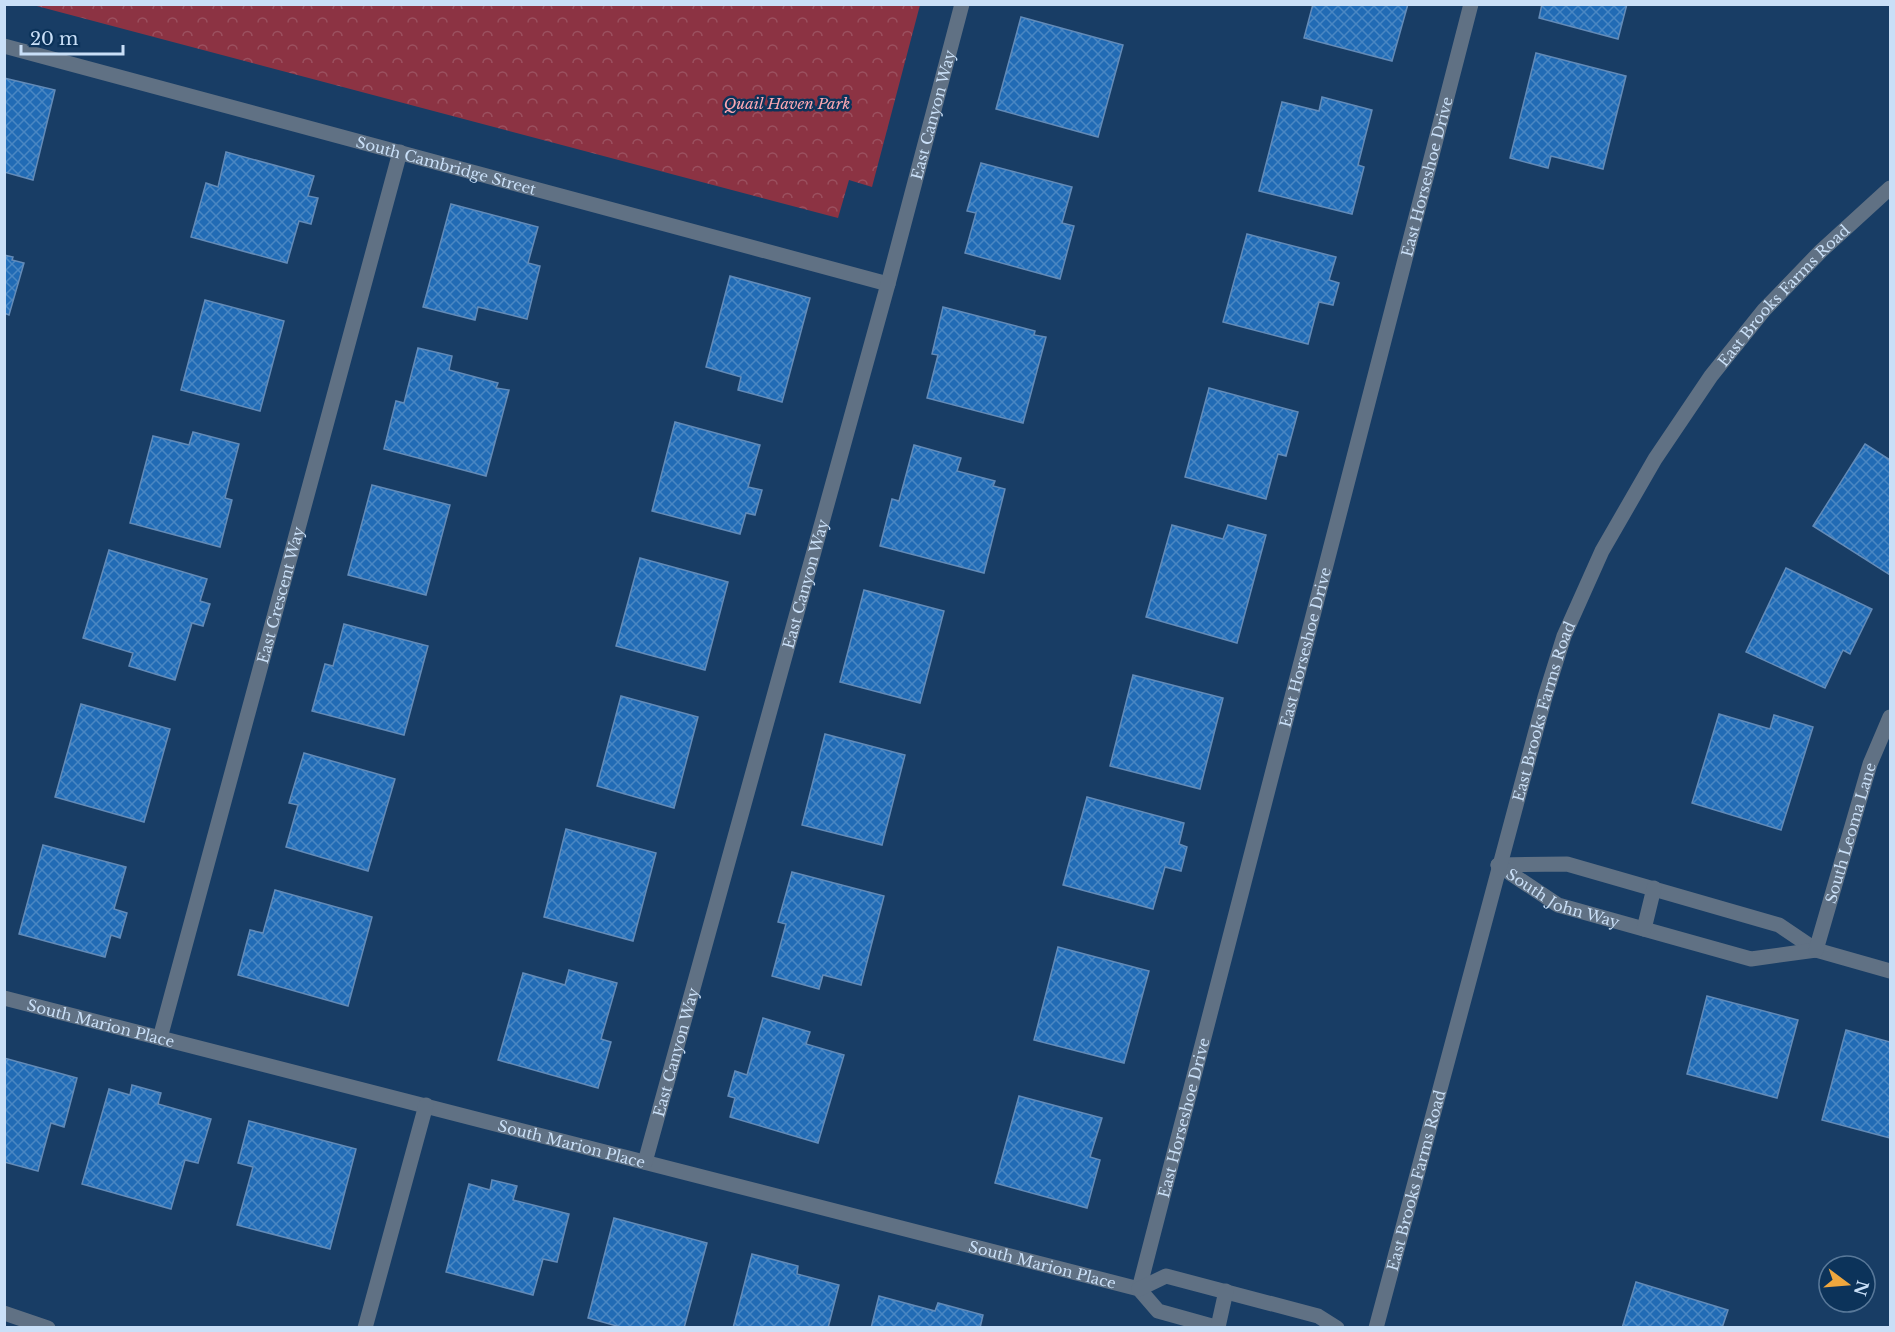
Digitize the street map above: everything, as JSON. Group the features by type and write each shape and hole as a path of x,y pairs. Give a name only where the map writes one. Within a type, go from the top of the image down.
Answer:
{"street":[{"name":"East Canyon Way","path":"645,1162 888,284 962,4"},
{"name":"East Horseshoe Drive","path":"1139,1289 1471,4"},
{"name":"South Cambridge Street","path":"4,46 888,284"},
{"name":"East Crescent Way","path":"160,1038 400,152"},
{"name":"East Brooks Farms Road","path":"1376,1328 1498,865 1545,697 1564,636 1602,551 1655,459 1711,376 1764,310 1821,251 1890,188"},
{"name":"South Leoma Lane","path":"1816,950 1870,764 1890,717"},
{"name":"South John Way","path":"1498,865 1567,864 1779,925 1816,950 1890,971"},
{"name":"South John Way","path":"1498,865 1558,905 1751,959 1816,950"},
{"path":"1644,929 1654,888"},
{"name":"South Marion Place","path":"4,998 1139,1289"},
{"path":"365,1328 426,1105"},
{"path":"1226,1291 1218,1327 1158,1311 1139,1289 1166,1276 1226,1291 1317,1316 1337,1328"},
{"path":"4,1313 48,1328"}],"green space":[{"name":"Quail Haven Park","path":"33,5 920,5 872,187 849,180 838,218"}],"building":[{"path":"1313,4 1408,4 1392,61 1304,38"},
{"path":"1542,4 1627,4 1618,39 1539,18"},
{"path":"1021,17 1123,45 1098,137 996,109"},
{"path":"1536,53 1626,76 1603,169 1551,156 1548,168 1510,158"},
{"path":"4,78 55,90 33,180 4,172"},
{"path":"1322,97 1372,110 1358,165 1364,167 1352,214 1259,191 1282,102 1319,111"},
{"path":"226,152 314,176 308,196 318,198 311,224 299,221 287,263 191,237 206,183 218,187"},
{"path":"981,163 1072,187 1062,223 1074,226 1060,279 965,253 976,213 967,211"},
{"path":"451,204 538,227 528,263 540,266 527,319 478,307 475,320 423,307"},
{"path":"1247,234 1336,257 1329,280 1339,283 1333,305 1319,302 1308,344 1223,322"},
{"path":"4,255 24,263 9,315 4,313"},
{"path":"730,276 810,298 782,402 738,390 741,377 706,367"},
{"path":"205,300 284,321 260,411 181,390"},
{"path":"943,307 1035,331 1034,335 1046,337 1023,423 927,398 938,355 932,354"},
{"path":"418,348 452,356 449,370 498,383 496,388 509,390 486,476 384,449 396,401 404,403"},
{"path":"1209,388 1298,412 1286,456 1278,454 1266,499 1185,477"},
{"path":"675,422 760,445 748,487 762,490 755,515 746,513 740,534 652,511"},
{"path":"193,432 239,444 225,498 232,500 220,547 130,523 153,436 189,445"},
{"path":"1865,444 1890,460 1890,575 1813,526"},
{"path":"914,445 961,458 957,471 995,481 993,486 1005,489 984,573 880,546 892,499 899,501"},
{"path":"372,485 450,505 426,595 348,575"},
{"path":"1172,525 1223,539 1228,525 1266,535 1237,643 1146,617"},
{"path":"109,550 207,579 200,601 210,604 203,626 192,623 175,680 129,666 133,653 83,638"},
{"path":"640,558 728,582 705,670 616,646"},
{"path":"1786,568 1872,609 1850,654 1843,650 1825,688 1746,652"},
{"path":"864,590 944,611 920,703 840,682"},
{"path":"344,624 428,646 404,735 312,711 325,664 333,666"},
{"path":"1133,675 1223,698 1200,789 1110,766"},
{"path":"621,696 698,717 674,808 597,786"},
{"path":"81,704 170,729 144,822 55,797"},
{"path":"1719,714 1770,729 1774,715 1813,727 1781,830 1692,803"},
{"path":"825,734 905,755 882,845 802,825"},
{"path":"304,753 395,779 368,871 286,847 298,805 289,803"},
{"path":"1087,797 1184,823 1179,844 1187,847 1181,871 1165,867 1153,909 1063,885"},
{"path":"566,829 656,853 633,941 544,917"},
{"path":"43,845 126,867 114,909 127,913 120,938 111,935 105,957 19,934"},
{"path":"792,872 884,896 861,985 823,975 819,989 772,976 786,924 778,922"},
{"path":"275,890 372,917 348,1006 238,975 250,930 263,933"},
{"path":"1058,947 1149,971 1124,1063 1034,1040"},
{"path":"569,970 617,983 601,1039 611,1042 598,1088 498,1060 523,973 565,985"},
{"path":"1707,996 1798,1020 1777,1098 1687,1074"},
{"path":"763,1018 810,1032 806,1044 844,1055 818,1143 730,1117 735,1098 728,1096 735,1071 747,1075"},
{"path":"1846,1030 1890,1042 1890,1138 1822,1120"},
{"path":"4,1058 77,1078 64,1127 51,1123 38,1171 4,1162"},
{"path":"132,1085 161,1093 158,1104 211,1119 198,1163 185,1160 171,1209 82,1184 109,1089 130,1095"},
{"path":"1019,1096 1102,1118 1090,1157 1100,1160 1087,1208 995,1183"},
{"path":"249,1121 356,1149 330,1249 237,1225 253,1167 238,1163"},
{"path":"492,1180 517,1186 513,1200 569,1214 557,1262 543,1259 533,1295 446,1272 469,1184 490,1190"},
{"path":"614,1218 707,1243 684,1328 624,1328 588,1318"},
{"path":"752,1254 798,1266 797,1274 839,1285 828,1328 733,1328"},
{"path":"1636,1282 1728,1310 1722,1328 1622,1328"},
{"path":"879,1296 935,1311 938,1303 983,1315 980,1328 871,1328"}]}
